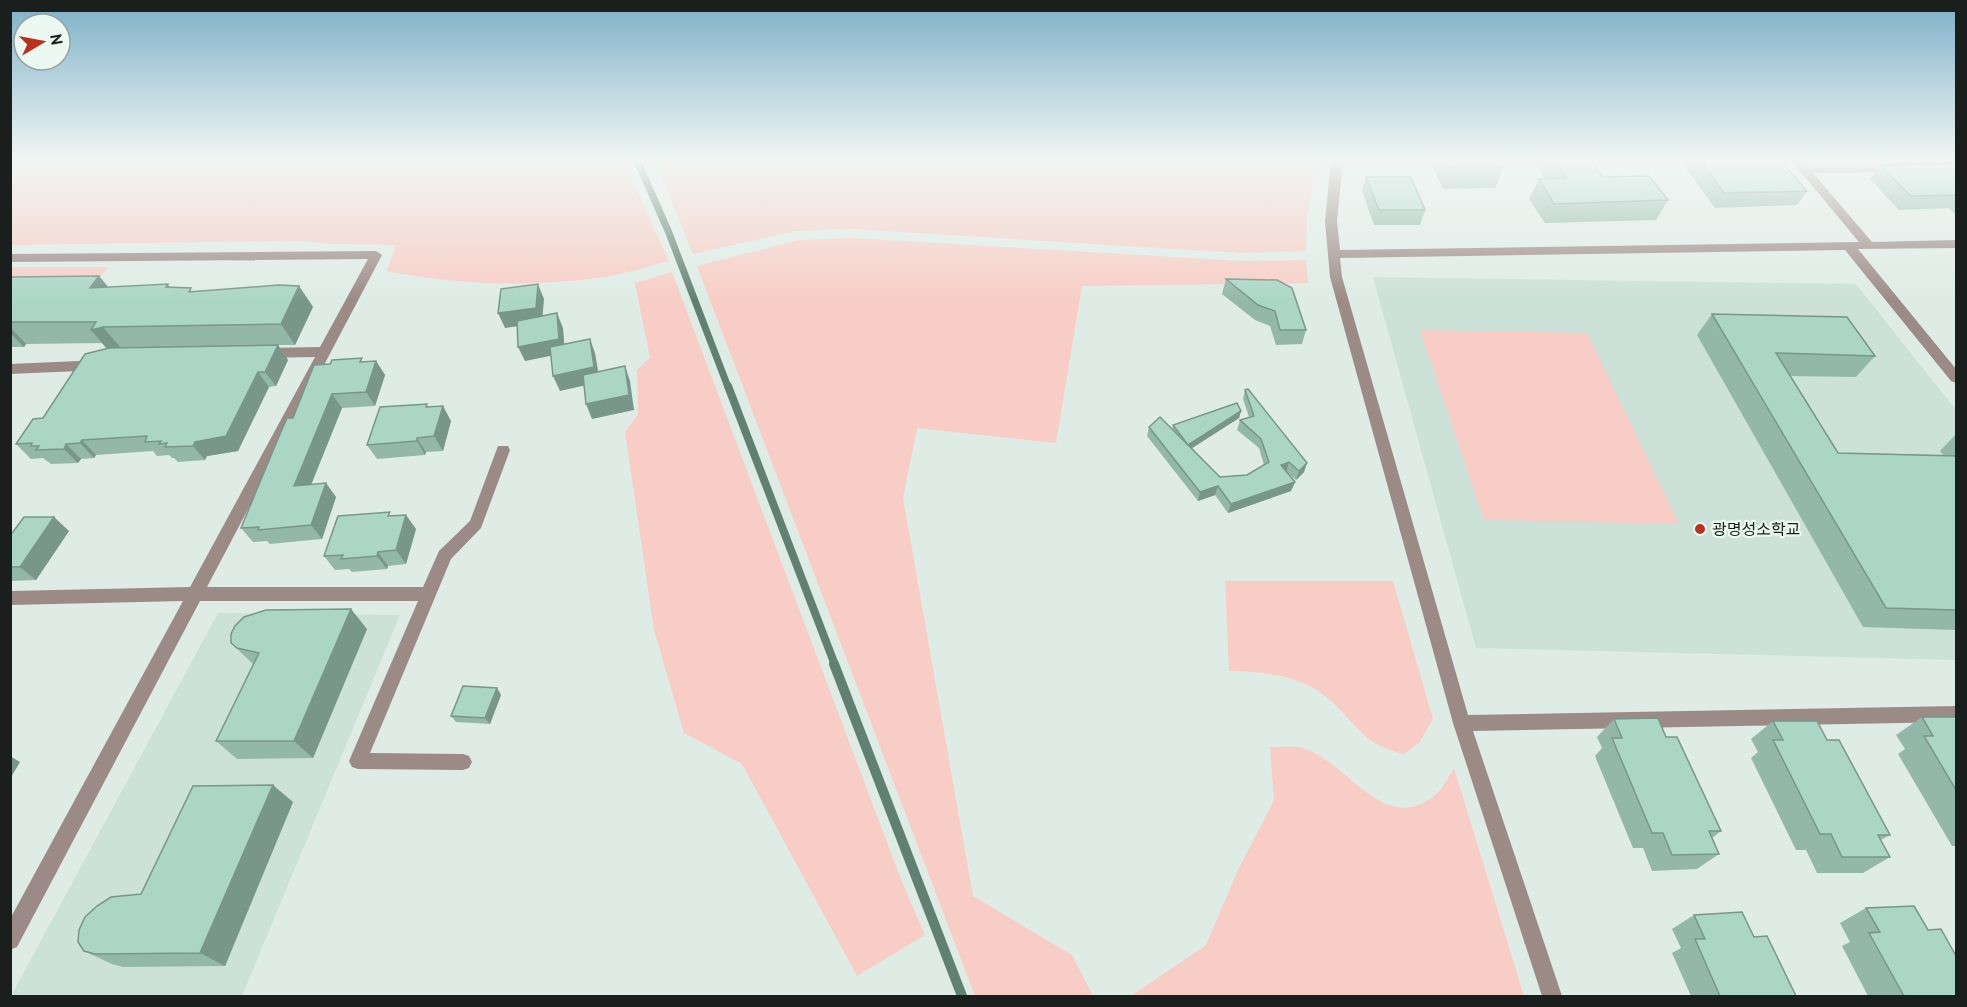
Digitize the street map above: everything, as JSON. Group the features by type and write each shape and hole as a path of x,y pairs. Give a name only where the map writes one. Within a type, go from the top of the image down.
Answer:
{"street":[{"path":"1332,207 1331,221 1336,277 1462,723 1552,996"},
{"path":"1836,207 1868,245"},
{"path":"1847,244 1956,378"},
{"path":"1334,254 1956,244"},
{"path":"10,258 376,255 10,940"},
{"path":"253,353 324,352"},
{"path":"10,369 79,366 111,357"},
{"path":"463,762 358,761 445,555 476,524 503,450"},
{"path":"10,598 195,594 429,594"},
{"path":"1462,723 1956,714"}],"shaded area":[{"path":"11,207 644,207 669,261 597,278 545,283 492,283 465,282 387,271 396,245 301,241 11,245"},
{"path":"674,207 1309,207 1306,251 1241,253 851,229 796,231 693,254"},
{"path":"851,238 1241,261 1306,260 1308,283 1082,286 1056,443 917,428 903,498 973,896 1072,955 1093,996 975,996 697,266 799,240"},
{"path":"10,267 108,267 91,288 11,289"},
{"path":"672,272 902,882 925,935 857,976 742,764 684,733 654,630 625,432 638,414 637,370 650,358 635,283"},
{"name":"광명성소학교","path":"1373,277 1856,284 1956,410 1956,660 1476,648"},
{"path":"1420,330 1587,333 1679,524 1484,520"},
{"path":"1225,581 1393,581 1433,719 1419,743 1404,754 1380,746 1364,734 1322,693 1310,686 1270,674 1229,671"},
{"path":"218,613 400,615 242,996 11,996"},
{"path":"1270,747 1298,747 1315,753 1381,802 1398,807 1416,806 1435,795 1454,768 1524,996 1131,996 1206,945 1238,870 1274,800"}],"building":[{"path":"1378,207 1424,207 1425,210 1379,210"},
{"path":"99,276 90,288 168,284 166,287 191,288 189,292 279,285 299,286 281,324 103,327 91,330 96,322 10,322 10,277"},
{"path":"1226,279 1277,280 1292,288 1306,330 1280,330 1275,311 1258,305"},
{"path":"538,284 536,308 498,313 501,289"},
{"path":"557,313 559,339 518,347 517,321"},
{"path":"1712,314 1847,317 1875,356 1776,353 1838,453 1956,456 1956,610 1886,608"},
{"path":"590,339 594,367 553,376 550,347"},
{"path":"278,345 265,372 258,372 226,436 195,442 193,446 165,447 167,443 159,444 161,441 145,442 147,436 82,440 80,443 66,444 64,449 36,450 39,446 31,446 32,443 16,444 33,419 43,418 85,354 109,348"},
{"path":"362,358 360,362 376,361 366,392 332,394 294,486 326,483 311,525 258,530 259,527 241,528 287,418 293,418 314,365 330,364 332,360"},
{"path":"625,366 629,395 586,404 583,375"},
{"path":"1248,389 1307,463 1299,471 1289,462 1281,465 1295,482 1231,504 1218,486 1200,492 1149,427 1160,417 1220,477 1247,475 1269,462 1261,439 1240,420 1254,416 1245,390"},
{"path":"1237,403 1241,411 1188,445 1173,425"},
{"path":"427,404 426,407 443,406 434,436 417,438 417,441 367,445 380,407"},
{"path":"390,512 388,516 406,515 396,550 378,552 377,556 341,559 343,555 324,556 338,516"},
{"path":"24,517 54,517 20,567 10,567 10,536"},
{"path":"351,609 294,741 216,741 259,653 237,648 231,643 231,634 235,626 244,617 266,610"},
{"path":"463,686 497,688 485,718 451,716"},
{"path":"1922,717 1956,717 1956,790 1924,736 1933,736"},
{"path":"1658,718 1666,737 1677,737 1721,831 1709,831 1719,854 1672,855 1663,833 1652,833 1612,738 1622,738 1614,719"},
{"path":"1773,721 1817,721 1827,740 1839,740 1890,835 1878,835 1890,857 1842,857 1831,834 1820,834 1773,740 1783,740"},
{"path":"273,785 200,953 95,954 84,951 78,942 79,930 85,917 111,897 141,894 193,786"},
{"path":"1914,906 1928,930 1941,929 1956,956 1956,996 1904,996 1869,933 1880,932 1866,908"},
{"path":"1742,912 1754,937 1767,936 1796,996 1720,996 1695,939 1705,939 1694,915"}],"waterway":[{"path":"658,207 728,387"},
{"path":"728,386 835,665"},
{"path":"834,664 962,996"}],"place":[{"name":"광명성소학교","path":"1700,529"}]}
